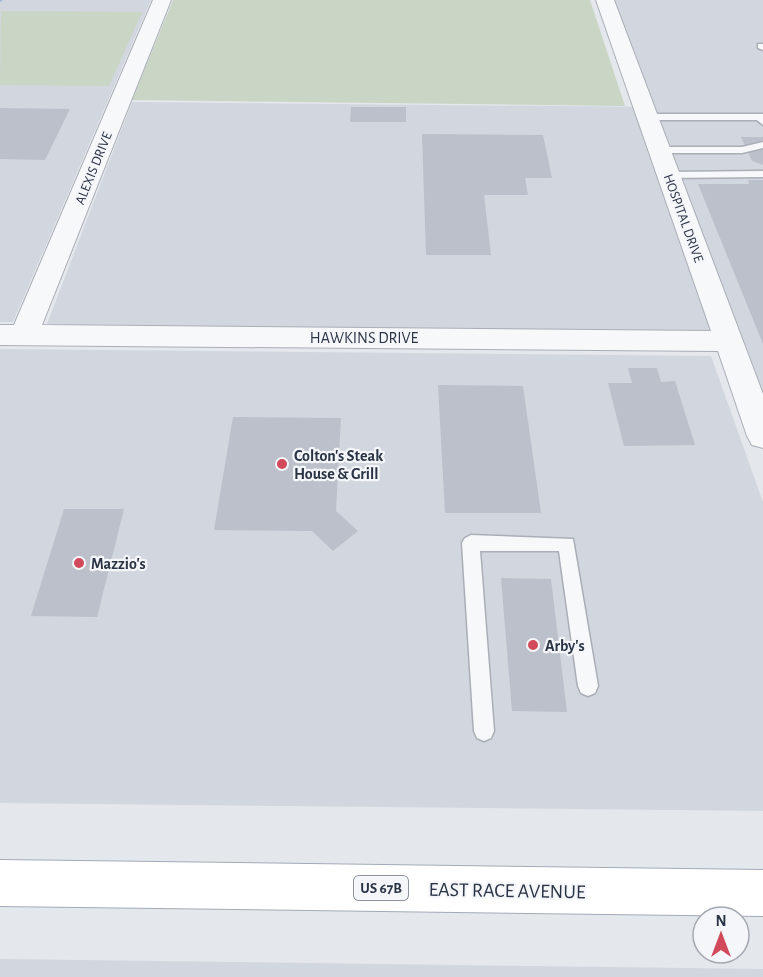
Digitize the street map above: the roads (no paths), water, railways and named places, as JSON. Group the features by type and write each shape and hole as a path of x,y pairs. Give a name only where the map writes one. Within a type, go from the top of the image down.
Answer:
{"main road":[{"name":"EAST RACE AVENUE","path":"0,883 763,893"}],"street":[{"name":"ALEXIS DRIVE","path":"12,335 162,0"},
{"name":"HOSPITAL DRIVE","path":"605,0 763,436"},
{"name":"HAWKINS DRIVE","path":"12,335 729,341"}],"lane":[{"path":"647,117 761,117 763,122"},
{"path":"660,150 742,150 763,145"},
{"path":"668,175 763,174"},
{"path":"484,731 471,543 567,544 588,686"}],"place":[{"name":"Colton's Steak House & Grill","path":"282,464"},
{"name":"Mazzio's","path":"79,563"},
{"name":"Arby's","path":"533,645"}]}
